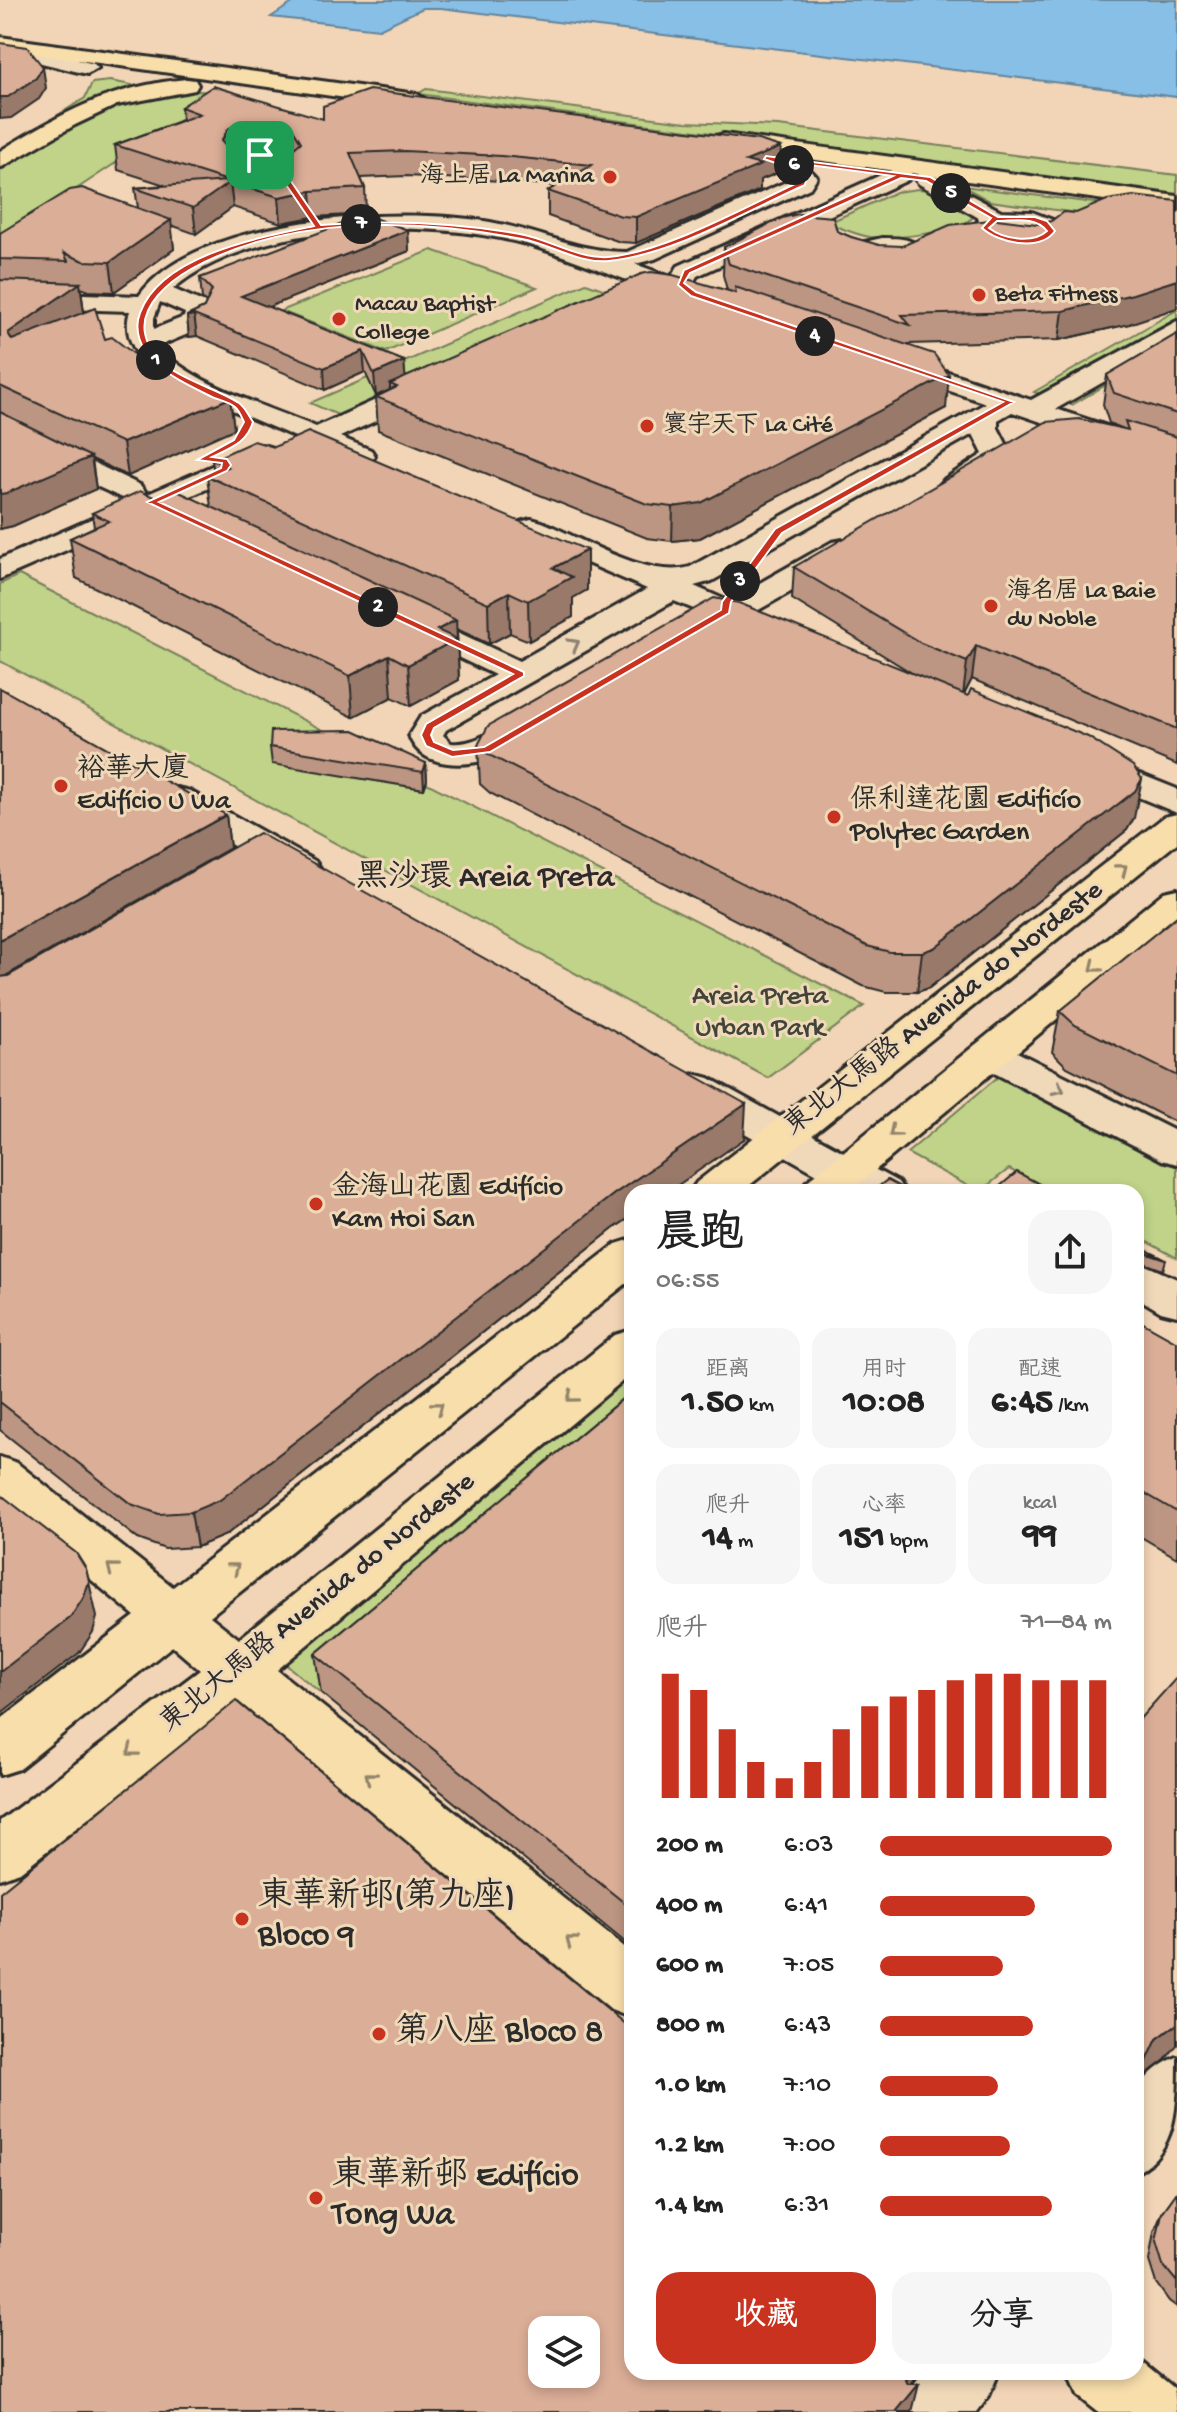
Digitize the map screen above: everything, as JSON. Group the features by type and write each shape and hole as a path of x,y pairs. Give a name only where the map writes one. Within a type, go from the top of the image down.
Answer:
{"main road":[{"path":"0,45 137,76 439,109 213,84 137,76 0,161"},
{"path":"0,56 29,60 59,71 75,82"},
{"path":"0,144 61,106 75,82 88,78 118,79 137,84 137,76"},
{"path":"1177,203 701,144 766,158 1177,214"},
{"name":"東北大馬路 Avenida do Nordeste","path":"722,1184 1177,825"},
{"name":"東北大馬路 Avenida do Nordeste","path":"833,1182 1177,900"},
{"path":"0,1752 624,1261"},
{"name":"東北大馬路 Avenida do Nordeste","path":"0,1854 239,1670 624,1354"},
{"path":"0,1476 624,1983"},
{"path":"1111,2380 1150,2412"}],"street":[{"path":"0,45 75,82"},
{"path":"583,256 612,260 641,256 802,183 805,177 798,168 766,158"},
{"path":"280,171 319,228"},
{"path":"693,294 682,286 680,280 683,274 762,246 792,224 900,175"},
{"path":"927,179 997,219 987,223 987,231 997,237 1015,241 1045,237 1051,232 1048,226 1078,221"},
{"path":"1108,217 1152,210"},
{"path":"392,469 173,374 155,359 144,343 141,320 151,298 194,252 319,228 392,222 464,226 529,238 723,304"},
{"path":"792,224 871,246"},
{"path":"630,296 661,283"},
{"path":"1,300 151,298 198,310 196,321 144,343"},
{"path":"553,711 476,753 446,752 427,741 426,732 433,723 520,674 661,583 696,577 1009,410 1177,329"},
{"path":"872,355 1009,410 1177,459"},
{"path":"316,437 459,373"},
{"path":"213,465 247,429 244,411 228,399"},
{"path":"930,499 999,457 984,428 1009,410"},
{"path":"0,426 35,447 194,521"},
{"path":"0,549 141,496 213,465 288,450 328,449 364,457"},
{"path":"0,570 141,496"},
{"path":"506,518 785,636"},
{"path":"726,611 727,602 778,531"},
{"path":"686,634 726,611 756,600 864,537"},
{"path":"379,608 520,674"},
{"path":"1059,752 1177,802"},
{"path":"151,785 249,857 334,886"},
{"path":"989,1054 1177,1150"},
{"path":"666,1071 783,1136 833,1182"},
{"path":"1144,1281 1177,1300"},
{"path":"1144,2131 1177,2087"},
{"path":"935,2412 959,2380"}],"green space":[{"path":"110,81 132,85 132,88 92,99 0,156 0,151 85,98 92,83"},
{"path":"426,89 686,122 778,126 1177,175 1177,195 418,94"},
{"path":"222,92 0,240 0,171 104,106 155,95"},
{"path":"963,186 1125,207 1084,214 990,201"},
{"path":"930,190 974,210 974,216 941,231 894,237 865,236 828,223 896,192"},
{"path":"432,250 537,287 386,352 281,311"},
{"path":"586,283 623,296 347,419 310,403"},
{"path":"1177,310 1177,343 1072,405 1034,392"},
{"name":"Areia Preta Urban Park","path":"19,575 864,1006 768,1078 0,661 0,584"},
{"path":"999,1076 1177,1167 1177,1258 1144,1240 1144,1184 1038,1184 1009,1169 989,1184 964,1184 907,1153"},
{"path":"624,1369 624,1438 321,1693 274,1655"}],"water":[{"path":"297,0 1177,0 1177,97 441,8 423,8 379,29 271,17"}],"building":[{"path":"0,43 27,47 43,67 36,78 8,97 0,97"},
{"path":"213,86 323,119 323,106 369,90 758,140 781,147 746,161 761,165 636,217 621,216 548,191 592,165 405,151 350,153 365,188 311,191 279,197 230,182 193,208 135,188 228,181 115,145 200,114 181,107","holes":["257,120 290,124 301,142 273,157 239,155 221,141 229,128"]},
{"path":"82,188 171,220 110,262 84,261 64,253 68,261 0,259 0,233 70,190"},
{"path":"1133,196 1177,201 1177,280 1063,311 902,315 910,325 729,264 724,247 782,218 798,214 833,217 837,231 851,237 879,245 902,246 950,225 997,219 1037,224 1051,221 1063,212 1076,213 1107,200"},
{"path":"373,212 376,219 408,230 241,296 404,361 374,374 363,351 324,368 194,315 187,316 204,308 212,290 200,278"},
{"name":"寰宇天下 La Cité","path":"651,272 736,293 735,287 934,354 949,375 701,503 673,507 647,504 376,397 397,387 390,384"},
{"path":"0,280 80,283 8,333 12,340 95,308 105,339 112,337 143,361 230,398 123,443 0,386"},
{"path":"1177,334 1177,414 1114,393 1107,375"},
{"path":"0,412 91,457 0,494"},
{"name":"海名居 La Baie du Noble","path":"1079,419 1128,430 1125,421 1177,437 1177,729 976,646 967,662 921,643 794,567 1046,422"},
{"path":"308,432 587,550 553,568 572,577 528,601 509,592 488,603 207,476 228,467 212,460 254,441 274,447"},
{"path":"175,490 456,620 437,630 457,639 408,665 389,655 350,676 70,538 109,521 92,513 140,491 156,498"},
{"name":"保利達花園 Edificío Polytec Garden","path":"714,598 739,603 968,696 971,689 1088,737 1133,766 1142,779 1135,791 934,948 922,952 890,952 867,946 489,755 478,745 488,726"},
{"name":"裕華大廈 Edifício U Wa","path":"0,688 226,815 0,940"},
{"path":"354,730 426,763 423,772 270,747 271,731"},
{"name":"金海山花園 Edifício Kam Hoi San","path":"259,833 746,1104 629,1184 624,1184 624,1187 220,1500 191,1512 159,1514 131,1504 0,1402 0,977 8,976"},
{"path":"1177,916 1177,1076 1075,1025 1060,1011"},
{"path":"1017,1172 1039,1184 1003,1184"},
{"path":"1144,1249 1166,1260 1144,1253"},
{"path":"1144,1323 1177,1342 1177,1512 1144,1493"},
{"path":"624,1398 624,1903 315,1654"},
{"path":"0,1494 76,1553 89,1581 84,1597 70,1618 0,1672"},
{"path":"1177,1677 1177,2024 1157,2039 1144,2065 1144,1714"},
{"name":"東華新邨 Edifício Tong Wa","path":"236,1701 624,2023 624,2380 906,2380 908,2384 919,2384 896,2412 0,2412 0,1892"},
{"path":"1177,2192 1177,2282 1163,2265 1156,2242 1162,2213"}],"place":[{"name":"海上居 La Marina","path":"610,177"},
{"name":"Beta Fitness","path":"979,295"},
{"name":"Macau Baptist College","path":"339,319"},
{"name":"寰宇天下 La Cité","path":"647,426"},
{"name":"海名居 La Baie du Noble","path":"991,606"},
{"name":"裕華大廈 Edifício U Wa","path":"61,786"},
{"name":"保利達花園 Edificío Polytec Garden","path":"834,817"},
{"name":"金海山花園 Edifício Kam Hoi San","path":"316,1204"},
{"name":"東華新邨(第九座) Bloco 9","path":"242,1919"},
{"name":"第八座 Bloco 8","path":"379,2034"},
{"name":"東華新邨 Edifício Tong Wa","path":"316,2198"}],"district":[{"name":"黑沙環 Areia Preta","path":"485,879"}],"route":[{"path":"260,155 245,158 237,164 238,167 255,173 280,171 294,191 319,228 392,222 464,226 529,238 604,260 646,254 794,190 804,180 803,173 793,165 766,158 927,179 997,219 1032,219 1045,223 1051,231 1042,239 1033,241 997,237 985,228 989,221 997,219 927,179 900,175 687,271 680,283 693,294 1009,402 778,531 725,605 726,611 486,749 470,754 452,754 437,749 427,741 426,732 430,726 520,674 152,502 224,470 227,462 224,460 201,460 237,442 246,432 248,422 244,411 232,401 184,380 163,367 149,352 142,336 141,320 151,297 175,275 209,256 252,241 319,228 280,171 290,165 288,159 277,155 260,155"}]}
